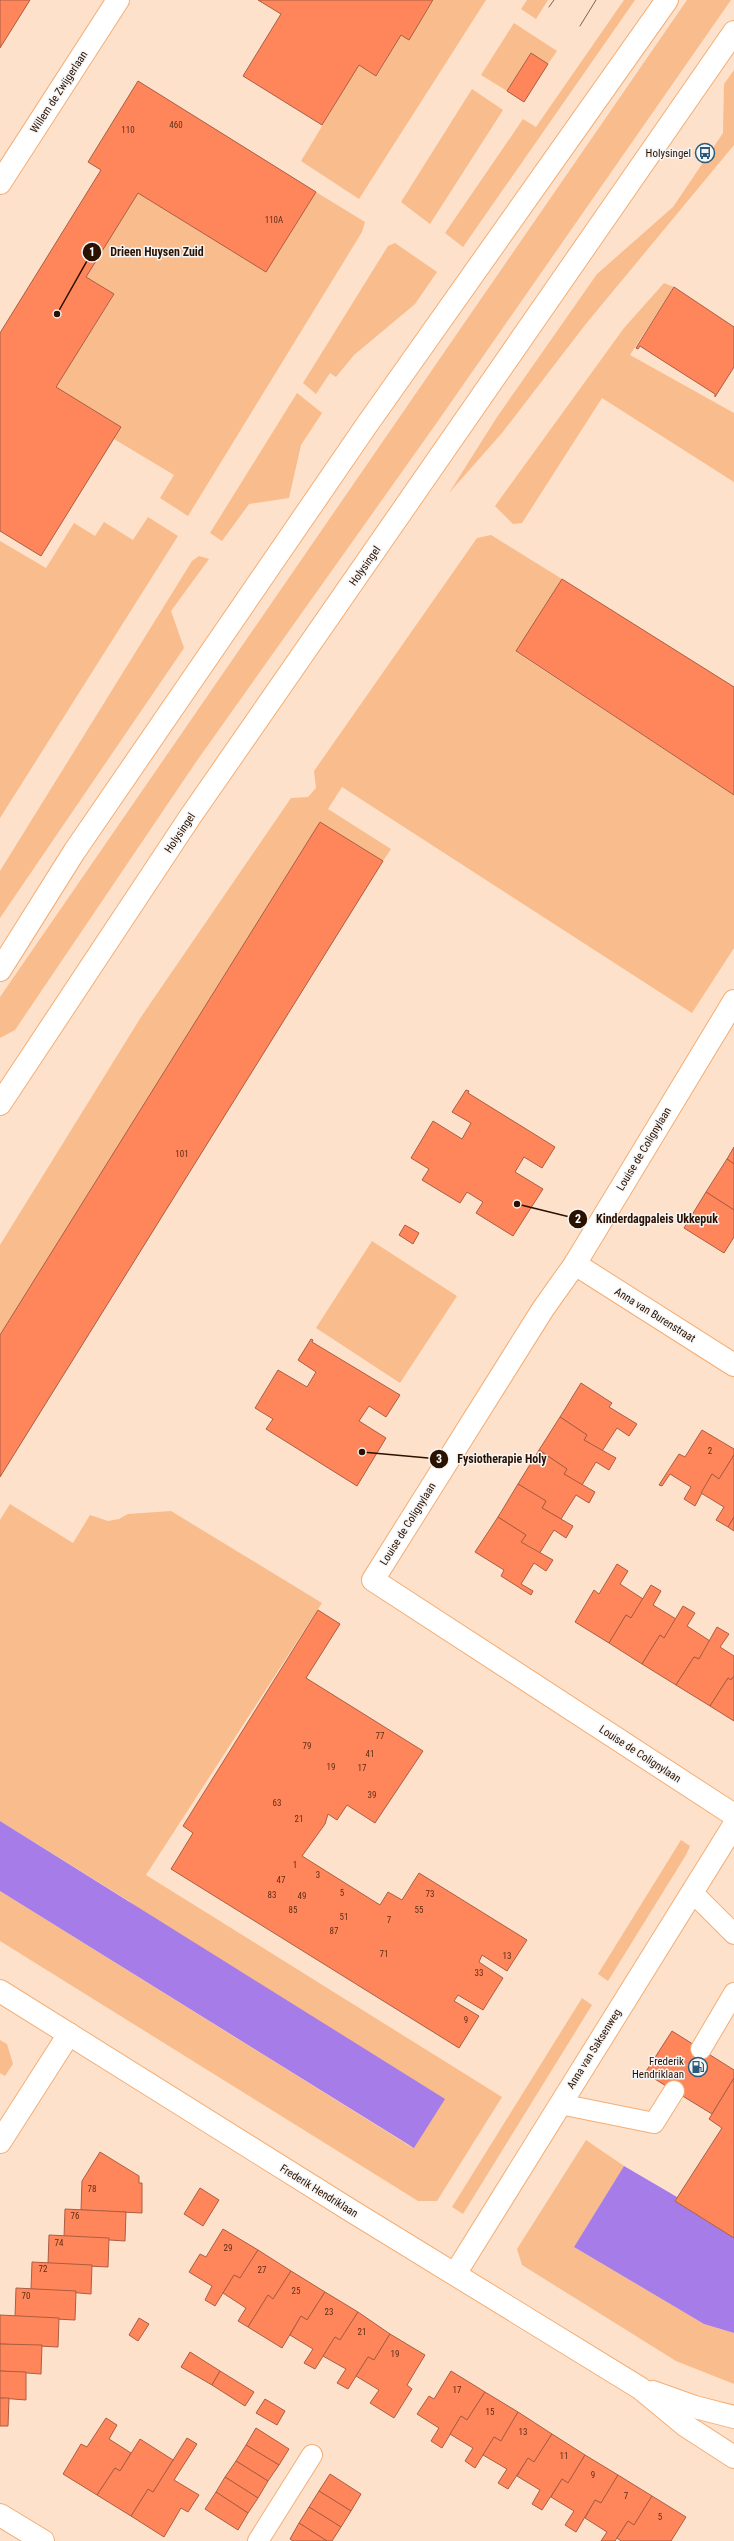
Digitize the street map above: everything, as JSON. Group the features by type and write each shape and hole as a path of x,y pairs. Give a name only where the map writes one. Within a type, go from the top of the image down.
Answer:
{"street":[{"name":"Willem de Zwijgerlaan","path":"0,183 118,0"},
{"path":"0,970 74,852 325,485 667,0"},
{"name":"Holysingel","path":"3,1092 190,817 734,32"},
{"name":"Louise de Colignylaan","path":"734,1001 575,1264 543,1309 373,1580 734,1815"},
{"name":"Anna van Burenstraat","path":"575,1264 734,1365"},
{"name":"Anna van Saksenweg","path":"455,2274 734,1825"},
{"name":"Frederik Hendriklaan","path":"0,1991 640,2388 686,2426 734,2457"},
{"path":"0,2142 70,2034"},
{"name":"Frederik Hendriklaan","path":"640,2388 695,2407 734,2417"},
{"path":"0,2515 43,2541"}],"lane":[{"path":"692,1892 734,1934"},
{"path":"701,2049 734,1993"},
{"path":"560,2104 654,2123 674,2091"},
{"path":"258,2541 312,2455"}],"shaded area":[{"path":"434,0 486,0 359,199 301,161 359,65 377,76 401,35 409,39"},
{"path":"527,0 548,0 536,19 521,9"},
{"path":"624,0 635,0 463,247 445,233 523,119 536,127"},
{"path":"687,0 731,0 438,421 196,762 15,1030 0,1038 0,997"},
{"path":"514,23 557,51 548,64 531,53 507,91 481,75"},
{"path":"734,70 734,145 585,325 502,433 449,493 497,417 597,274 673,207 723,133 724,84"},
{"path":"472,89 503,110 430,224 401,202"},
{"path":"316,192 365,222 362,232 188,516 160,498 174,475 114,439 121,427 56,387 114,295 86,277 138,193 266,272"},
{"path":"395,243 437,272 415,304 354,355 336,377 330,373 316,394 303,383 388,246"},
{"path":"664,283 674,287 630,355 734,413 734,482 602,398 522,523 513,524 495,506 624,328"},
{"path":"297,393 322,413 301,445 289,498 249,504 222,541 210,533"},
{"path":"148,517 178,536 0,818 0,541 46,568 74,523 95,536 104,522 133,540"},
{"path":"491,535 562,579 516,652 734,795 734,948 692,1013 342,787 328,809 391,849 383,861 320,822 0,1335 0,1245 141,1017 291,798 308,797 316,788 314,771 477,538"},
{"path":"199,556 209,559 171,611 184,648 0,918 0,871 192,561"},
{"path":"372,1241 457,1296 400,1383 316,1328"},
{"path":"10,1504 73,1543 90,1515 108,1521 119,1519 128,1514 171,1511 322,1603 146,1875 502,2097 437,2201 418,2201 0,1941 0,1891 413,2148 129,1901 0,1821 0,1520"},
{"path":"0,1821 445,2099 414,2148 0,1891"},
{"path":"681,1840 690,1846 686,1855 608,1981 598,1974"},
{"path":"582,1998 592,2005 463,2214 452,2207"},
{"path":"0,2040 7,2044 13,2064 5,2076 0,2073"},
{"path":"586,2140 624,2166 574,2247 704,2324 734,2333 734,2384 676,2361 522,2265 517,2249"},
{"path":"624,2166 677,2197 675,2201 734,2238 734,2333 704,2324 574,2247"}],"building":[{"path":"0,0 30,0 0,48"},
{"path":"258,0 433,0 409,40 401,35 376,76 359,65 322,125 243,76 281,14"},
{"path":"531,53 548,64 524,102 507,91"},
{"path":"138,81 316,192 266,272 138,193 86,277 114,294 56,387 121,427 41,556 0,531 0,333 101,170 88,162"},
{"path":"674,287 734,327 734,367 715,397 715,394 640,346 638,349 636,348"},
{"path":"562,579 734,687 734,795 516,651"},
{"path":"320,822 383,861 0,1477 0,1335"},
{"path":"466,1090 469,1091 468,1093 555,1147 542,1168 524,1157 515,1172 543,1189 513,1236 476,1213 483,1202 467,1192 460,1203 422,1180 429,1169 411,1158 433,1121 462,1139 471,1123 452,1112"},
{"path":"734,1147 734,1164 727,1159"},
{"path":"727,1159 734,1164 734,1210 706,1192"},
{"path":"706,1192 734,1210 734,1237 724,1253 684,1228"},
{"path":"405,1225 419,1233 413,1244 399,1235"},
{"path":"311,1339 313,1340 312,1342 400,1395 386,1417 369,1406 359,1421 386,1438 357,1486 266,1429 273,1419 255,1408 278,1370 307,1387 316,1372 298,1360"},
{"path":"581,1383 612,1403 609,1407 637,1424 629,1436 617,1428 602,1451 584,1440 587,1435 560,1417"},
{"path":"560,1417 587,1435 584,1440 616,1458 609,1470 596,1462 582,1485 564,1474 567,1469 539,1450"},
{"path":"702,1430 734,1449 734,1455 719,1479 712,1474 695,1506 684,1499 691,1487 670,1474 662,1486 659,1485 679,1454 685,1457"},
{"path":"539,1450 567,1469 564,1474 595,1492 589,1503 576,1495 561,1519 542,1508 546,1501 518,1484"},
{"path":"734,1455 734,1517 728,1527 716,1520 724,1507 701,1493 712,1474 719,1479"},
{"path":"518,1484 546,1501 542,1508 573,1526 566,1538 554,1530 539,1554 521,1542 526,1535 498,1517"},
{"path":"498,1517 526,1535 521,1542 553,1560 546,1571 534,1563 521,1584 533,1591 531,1595 501,1576 504,1570 475,1552"},
{"path":"734,1517 734,1531 728,1527"},
{"path":"617,1564 628,1571 620,1584 643,1599 631,1618 626,1615 609,1643 575,1622 594,1590 599,1594"},
{"path":"651,1585 661,1591 653,1605 676,1619 664,1638 660,1635 642,1664 609,1643 626,1615 631,1618"},
{"path":"683,1606 695,1613 687,1626 710,1641 699,1659 694,1657 676,1685 642,1664 660,1635 664,1638"},
{"path":"318,1610 340,1624 306,1678 423,1751 375,1823 347,1805 337,1820 328,1814 325,1824 302,1856 380,1905 388,1892 402,1900 419,1873 527,1940 507,1971 482,1955 479,1962 503,1978 483,2010 458,1995 454,2001 479,2016 459,2048 171,1869 193,1833 183,1826"},
{"path":"717,1627 729,1634 720,1647 734,1656 734,1676 731,1680 728,1678 710,1706 676,1685 694,1657 699,1659"},
{"path":"734,1676 734,1721 710,1706 728,1678 731,1680"},
{"path":"672,2031 734,2070 734,2078 712,2114 645,2073"},
{"path":"734,2078 734,2238 675,2201 722,2128 709,2119"},
{"path":"100,2152 139,2176 139,2183 142,2183 142,2213 81,2210 82,2181"},
{"path":"200,2188 219,2200 203,2226 184,2214"},
{"path":"65,2209 126,2212 125,2241 64,2237"},
{"path":"223,2229 258,2250 240,2278 234,2275 215,2306 205,2300 212,2286 189,2272 200,2254 206,2257"},
{"path":"49,2235 109,2238 108,2267 48,2264"},
{"path":"258,2250 291,2271 273,2299 268,2295 248,2327 238,2321 246,2308 223,2293 234,2275 240,2278"},
{"path":"32,2262 92,2265 91,2294 31,2289"},
{"path":"291,2271 325,2292 307,2320 301,2316 282,2348 248,2327 268,2295 273,2299"},
{"path":"16,2288 76,2291 75,2320 15,2317"},
{"path":"325,2292 358,2312 340,2340 335,2337 315,2369 304,2363 313,2349 290,2335 301,2316 307,2320"},
{"path":"358,2312 390,2334 374,2360 368,2357 348,2389 337,2383 346,2369 323,2356 335,2337 340,2340"},
{"path":"0,2315 59,2318 58,2347 0,2344"},
{"path":"139,2318 149,2324 138,2341 129,2335"},
{"path":"390,2334 425,2355 407,2385 412,2389 394,2418 370,2403 379,2390 356,2376 368,2357 374,2360"},
{"path":"0,2344 42,2345 41,2374 0,2371"},
{"path":"190,2352 220,2371 212,2385 181,2367"},
{"path":"0,2371 26,2372 26,2400 0,2398"},
{"path":"220,2371 254,2392 245,2406 212,2385"},
{"path":"451,2371 485,2392 467,2420 461,2416 442,2448 431,2441 439,2428 417,2414 429,2396 434,2399"},
{"path":"485,2392 518,2412 501,2441 494,2437 475,2468 465,2461 473,2448 450,2434 461,2416 467,2420"},
{"path":"0,2398 9,2398 8,2426 0,2426"},
{"path":"265,2399 285,2411 277,2425 256,2413"},
{"path":"518,2412 552,2434 534,2462 528,2458 508,2489 498,2483 507,2469 483,2455 494,2437 501,2441"},
{"path":"106,2418 117,2425 109,2439 131,2453 120,2471 115,2468 97,2495 63,2474 81,2444 87,2447"},
{"path":"256,2428 289,2449 279,2465 246,2445"},
{"path":"552,2434 585,2455 568,2483 562,2479 542,2510 532,2504 540,2490 517,2476 528,2458 534,2462"},
{"path":"187,2438 197,2444 174,2480 199,2495 188,2512 181,2508 164,2537 131,2516 148,2489 153,2492"},
{"path":"140,2439 173,2460 153,2492 148,2489 131,2516 97,2495 115,2468 120,2471"},
{"path":"246,2445 279,2465 268,2481 236,2461"},
{"path":"585,2455 618,2475 601,2503 595,2500 576,2532 565,2525 574,2511 551,2497 562,2479 568,2483"},
{"path":"236,2461 268,2481 258,2498 225,2477"},
{"path":"330,2474 361,2494 351,2511 319,2491"},
{"path":"618,2475 652,2496 634,2525 628,2521 615,2541 601,2541 607,2532 585,2518 595,2500 601,2503"},
{"path":"225,2477 258,2498 248,2513 216,2492"},
{"path":"319,2491 351,2511 341,2527 309,2507"},
{"path":"216,2492 248,2513 238,2530 205,2509"},
{"path":"652,2496 686,2517 671,2541 621,2541 617,2538 628,2521 634,2525"},
{"path":"309,2507 341,2527 332,2541 327,2541 299,2523"},
{"path":"299,2523 327,2541 293,2541 290,2539"}],"tram line":[{"path":"549,7 554,0"},
{"path":"580,26 596,0"}],"place":[{"name":"Holysingel","path":"705,153"},
{"name":"Drieen Huysen Zuid","path":"57,314"},
{"name":"Kinderdagpaleis Ukkepuk","path":"517,1204"},
{"name":"Fysiotherapie Holy","path":"362,1452"},
{"name":"Frederik Hendriklaan","path":"698,2067"}]}
